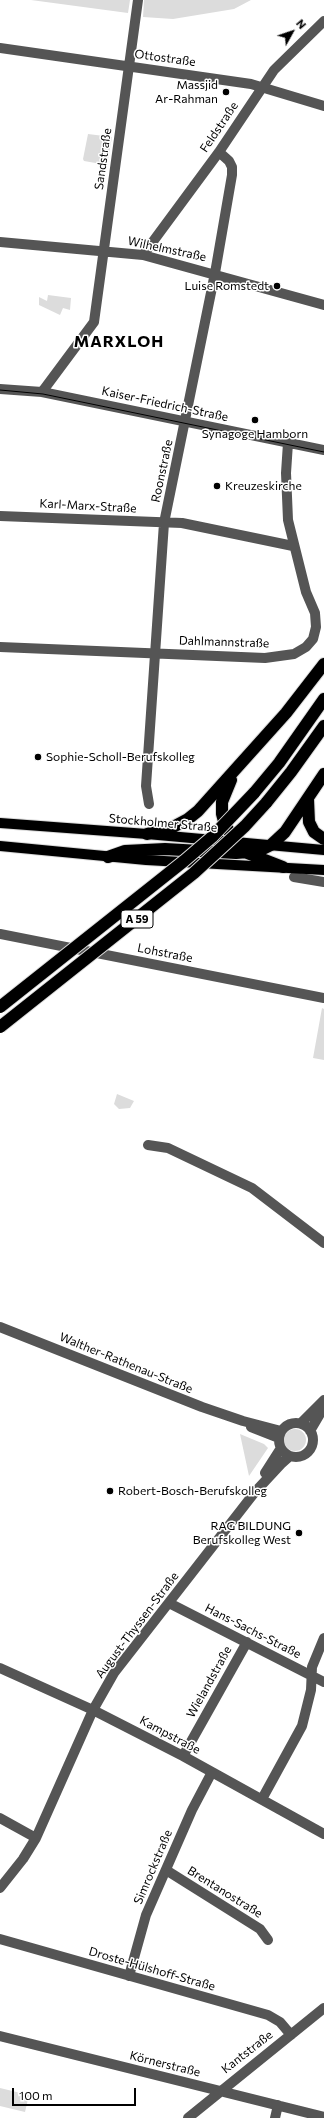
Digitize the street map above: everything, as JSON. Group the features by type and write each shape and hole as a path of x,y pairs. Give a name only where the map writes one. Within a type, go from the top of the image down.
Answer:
{"highway":[{"path":"147,834 174,827 188,819 286,713 324,664"},
{"name":"A 59","path":"0,1007 184,861 217,831 254,793 279,763 324,699"},
{"name":"A 59","path":"0,1027 188,878 244,826 266,803 291,772 324,726"},
{"path":"239,765 226,788 222,802 222,814 225,825 236,842 247,853 283,867"},
{"path":"108,857 126,851 165,849 247,853 259,851 270,845 285,832 324,774"},
{"path":"308,799 309,822 314,832 324,839"}],"main road":[{"name":"Stockholmer Straße","path":"0,823 147,834 324,850"},
{"path":"0,846 108,857 324,870"}],"street":[{"name":"Sandstraße","path":"42,392 94,322 138,0"},
{"name":"Feldstraße","path":"143,255 219,152 262,86 282,61 324,21"},
{"name":"Ottostraße","path":"0,48 262,86 324,106"},
{"name":"Roonstraße","path":"149,804 146,786 164,523 186,422 215,273 232,175 232,167 229,161 219,152"},
{"name":"Wilhelmstraße","path":"0,242 103,250 143,255 215,273 324,305"},
{"name":"Kaiser-Friedrich-Straße","path":"0,388 42,392 324,450"},
{"name":"Dahlmannstraße","path":"0,647 265,658 294,654 306,647 313,638 316,627 315,613 306,592 293,546 288,520 286,473 288,443"},
{"name":"Karl-Marx-Straße","path":"0,516 182,523 293,546"},
{"path":"294,877 324,882"},
{"name":"Lohstraße","path":"0,934 324,998"},
{"path":"148,1145 168,1148 252,1188 324,1243"},
{"name":"Walther-Rathenau-Straße","path":"0,1326 139,1382 243,1421 251,1428 280,1439"},
{"path":"300,1423 324,1400"},
{"path":"310,1431 324,1407"},
{"path":"290,1423 300,1423 310,1431 313,1440 310,1448 302,1456 290,1456 280,1439 290,1423"},
{"name":"August-Thyssen-Straße","path":"255,1492 280,1439"},
{"name":"August-Thyssen-Straße","path":"0,1888 23,1859 36,1838 93,1710 114,1673 255,1492 290,1456"},
{"name":"Hans-Sachs-Straße","path":"169,1603 324,1682"},
{"path":"262,1799 302,1726 311,1690 312,1667 324,1638"},
{"name":"Wielandstraße","path":"183,1756 247,1642"},
{"name":"Kampstraße","path":"0,1668 93,1710 183,1756 324,1834"},
{"name":"Simrockstraße","path":"129,1976 146,1915 192,1810 212,1772"},
{"path":"0,1818 36,1838"},
{"name":"Brentanostraße","path":"166,1870 260,1929 268,1940"},
{"name":"Droste-Hülshoff-Straße","path":"0,1939 268,2015 280,2022 291,2035"},
{"name":"Kantstraße","path":"188,2118 219,2091 324,2008"},
{"name":"Körnerstraße","path":"0,2036 324,2117"},
{"path":"275,2118 278,2105"}],"shaded area":[{"path":"31,0 130,0 128,13"},
{"path":"144,0 251,0 234,9 173,19 143,17"},
{"path":"88,134 112,137 107,165 84,161 83,159"},
{"path":"48,295 71,298 70,310 63,308 60,315 39,305 39,297 47,301"},
{"path":"322,1008 324,1009 324,1060 313,1058"},
{"path":"117,1094 134,1101 130,1108 119,1109 114,1104"},
{"path":"295,1429 303,1432 306,1440 303,1448 295,1451 287,1448 284,1440 287,1432"},
{"path":"240,1434 264,1444 268,1448 249,1476"},
{"path":"0,2088 29,2095 25,2112 0,2106"}],"tram line":[{"path":"0,390 43,394 324,452"}],"place":[{"name":"Massjid Ar-Rahman","path":"226,92"},
{"name":"Luise Romstedt","path":"277,286"},
{"name":"Synagoge Hamborn","path":"255,420"},
{"name":"Kreuzeskirche","path":"217,486"},
{"name":"Sophie-Scholl-Berufskolleg","path":"38,757"},
{"name":"Robert-Bosch-Berufskolleg","path":"110,1491"},
{"name":"RAG BILDUNG Berufskolleg West","path":"299,1533"}],"district":[{"name":"MARXLOH","path":"119,342"}]}
